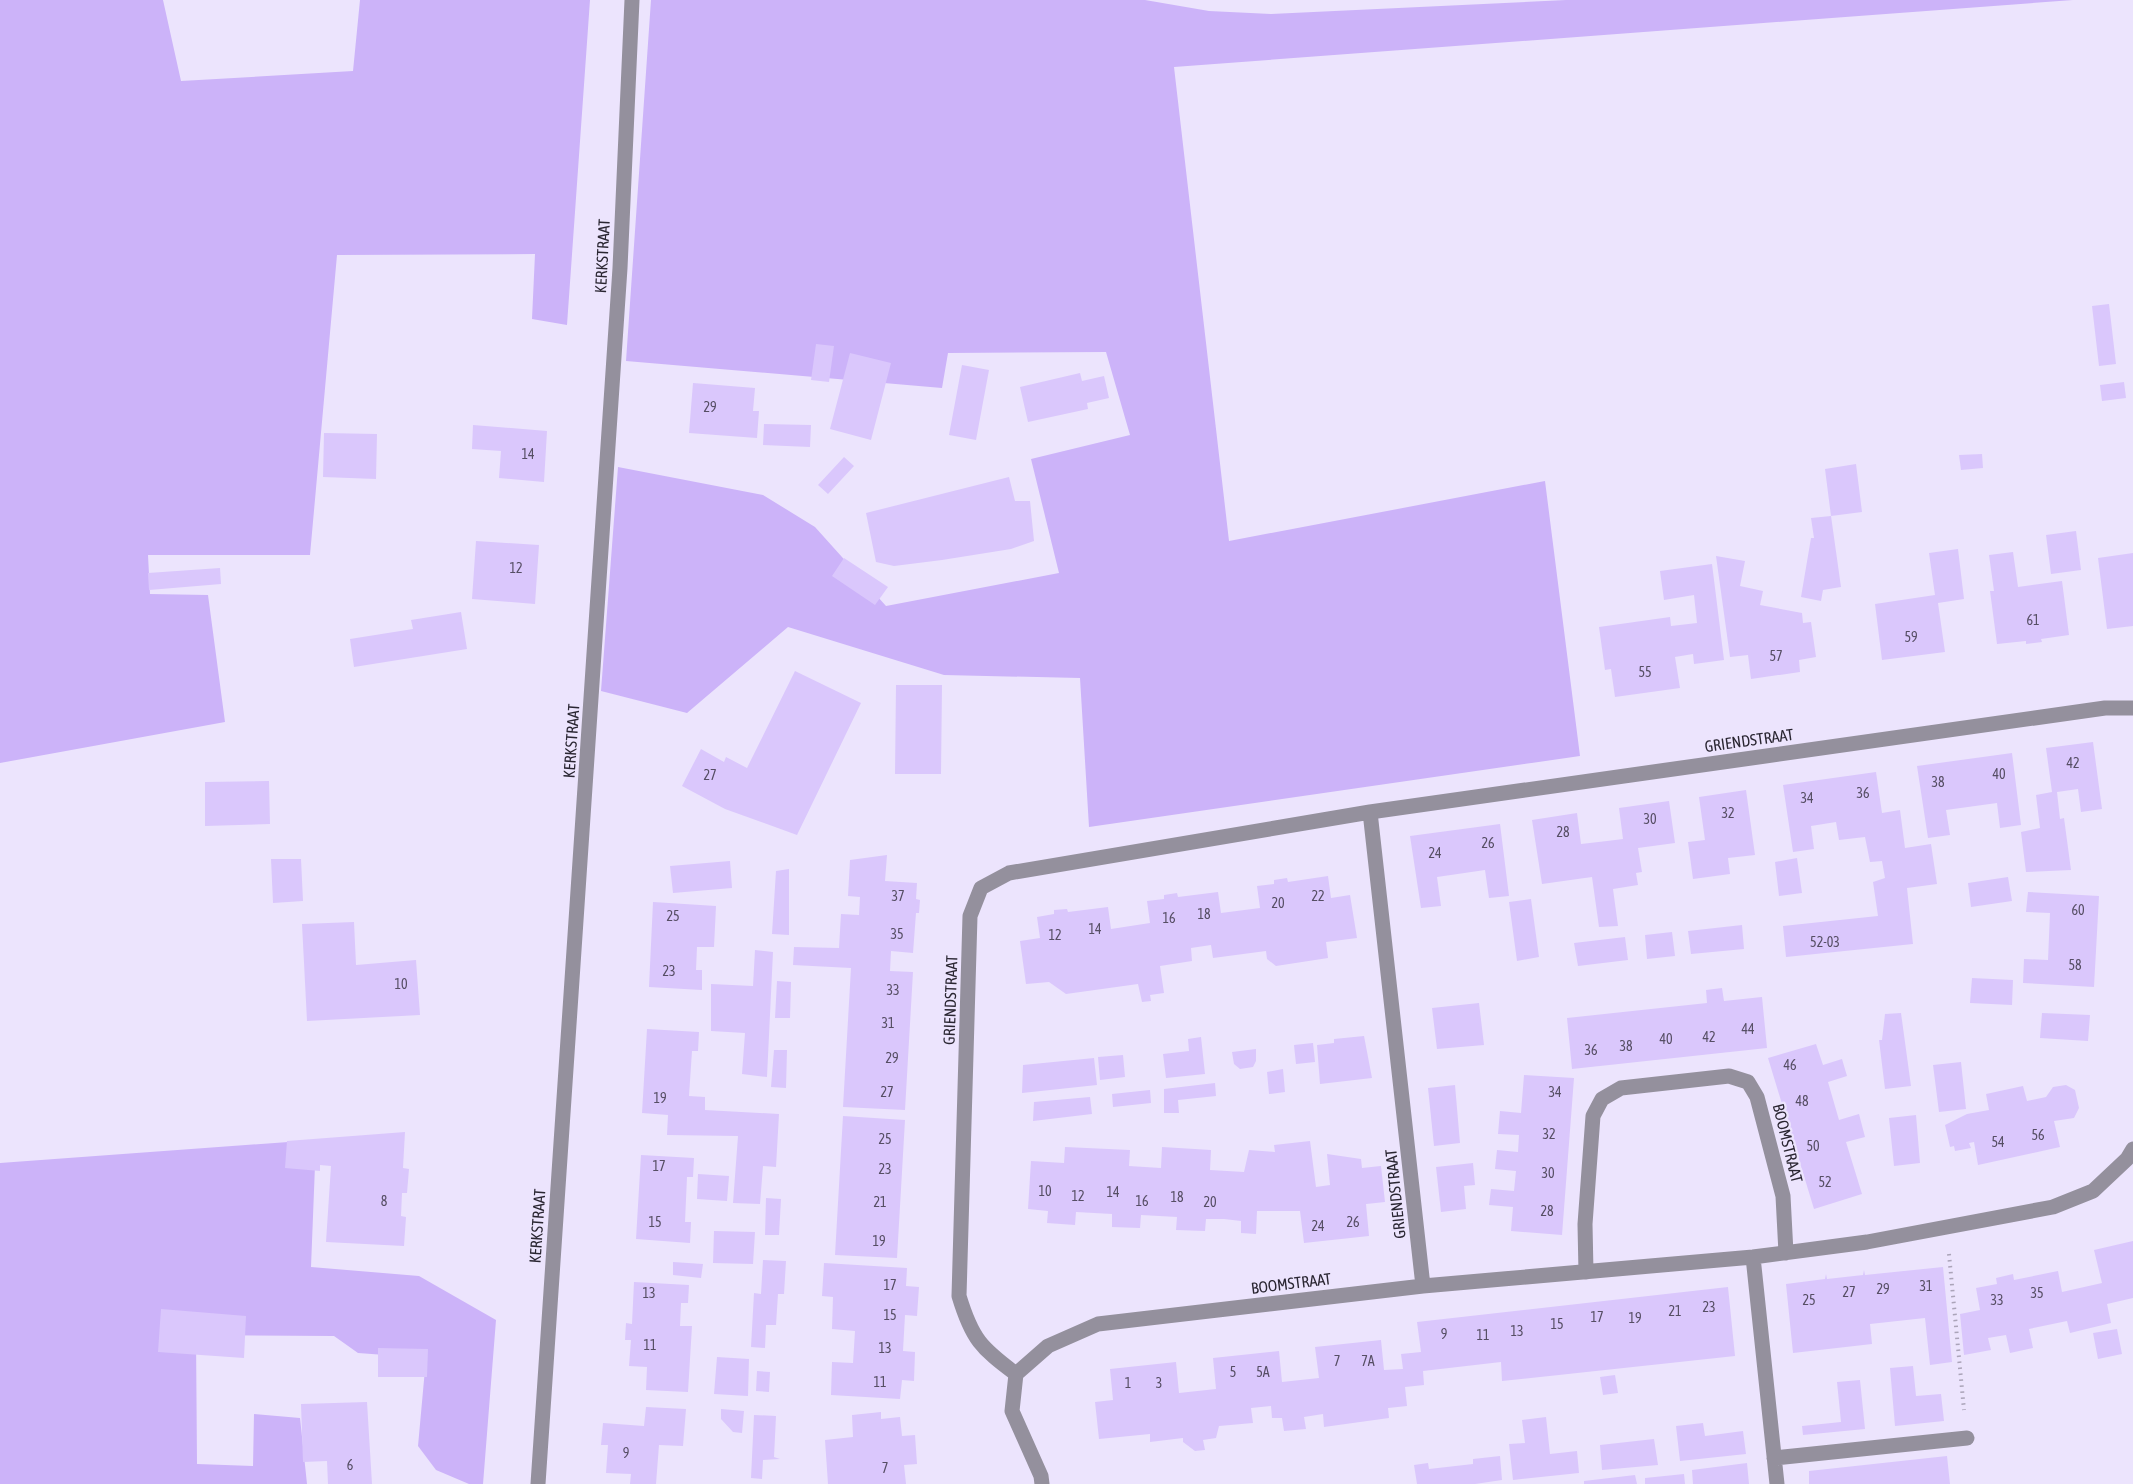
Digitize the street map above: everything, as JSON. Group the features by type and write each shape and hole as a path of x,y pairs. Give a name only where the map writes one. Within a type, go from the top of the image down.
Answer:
{"street":[{"name":"KERKSTRAAT","path":"538,1484 620,268 632,0"},
{"name":"GRIENDSTRAAT","path":"1016,1374 984,1349 968,1326 959,1296 970,916 981,888 1009,873 1370,812 2106,708 2133,708"},
{"name":"GRIENDSTRAAT","path":"1370,812 1423,1286"},
{"name":"BOOMSTRAAT","path":"1586,1272 1585,1224 1593,1116 1602,1099 1621,1088 1729,1076 1748,1083 1758,1097 1783,1196 1786,1253"},
{"name":"BOOMSTRAAT","path":"1016,1374 1048,1346 1098,1324 1423,1286 1786,1253 1867,1242 2053,1207 2093,1191 2127,1159 2133,1149"},
{"path":"1753,1257 1777,1484"},
{"path":"1016,1374 1012,1411 1041,1476 1042,1484"},
{"path":"1774,1458 1967,1438"}],"path":[{"path":"1947,1228 1967,1438"}],"shaded area":[{"path":"0,0 163,0 181,81 353,71 360,0 590,0 567,325 532,319 535,254 337,255 310,555 148,555 150,594 208,595 225,722 0,763"},
{"path":"651,0 1145,0 1209,11 1271,14 1566,0 2073,0 1174,67 1229,541 1545,481 1580,756 1089,827 1080,678 944,675 788,627 687,713 601,691 618,467 763,495 815,527 886,606 1059,573 1031,459 1130,435 1106,352 948,353 942,388 626,361"},
{"path":"316,1140 311,1267 419,1276 496,1320 483,1484 469,1484 436,1470 418,1446 426,1358 358,1353 334,1336 196,1335 197,1464 253,1466 254,1414 300,1418 307,1484 0,1484 0,1163"}],"building":[{"path":"2109,304 2116,364 2099,366 2092,306"},
{"path":"816,344 834,346 829,382 811,380"},
{"path":"850,353 891,363 871,440 830,429"},
{"path":"962,365 989,370 976,440 949,435"},
{"path":"1080,373 1082,381 1104,376 1109,398 1087,403 1088,409 1028,422 1020,387"},
{"path":"2124,382 2126,398 2102,401 2100,385"},
{"path":"693,383 755,388 753,411 759,411 757,438 689,433"},
{"path":"764,424 811,425 810,447 763,445"},
{"path":"473,425 547,431 544,482 499,478 501,451 472,449"},
{"path":"324,433 377,434 376,479 323,477"},
{"path":"1982,454 1983,468 1961,470 1959,455"},
{"path":"844,457 854,466 828,494 818,485"},
{"path":"1856,464 1862,512 1831,516 1825,469"},
{"path":"1009,477 1015,501 1030,501 1034,541 1011,549 942,560 894,566 876,562 866,513"},
{"path":"1831,516 1841,587 1823,590 1821,601 1801,597 1811,538 1814,538 1811,518"},
{"path":"2076,531 2081,570 2051,574 2046,535"},
{"path":"476,541 539,545 535,604 472,599"},
{"path":"1958,549 1964,599 1938,603 1945,652 1882,660 1875,604 1935,595 1929,553"},
{"path":"2013,552 2018,587 2062,581 2069,635 2041,639 2042,642 2026,644 2026,641 1997,644 1990,591 1994,591 1989,555"},
{"path":"2133,553 2133,626 2107,629 2098,558"},
{"path":"1716,556 1745,561 1740,586 1763,591 1760,605 1802,613 1803,623 1811,622 1816,657 1799,660 1800,672 1751,679 1748,655 1730,657"},
{"path":"844,558 888,587 875,605 832,576"},
{"path":"1712,564 1724,660 1694,664 1693,654 1675,657 1680,688 1615,697 1611,669 1605,670 1599,627 1670,617 1671,626 1697,623 1694,595 1664,600 1660,571"},
{"path":"220,568 221,584 149,590 148,573"},
{"path":"461,612 467,649 354,667 350,639 413,629 411,620"},
{"path":"795,671 861,703 797,835 725,809 682,786 701,749 724,762 726,757 747,768"},
{"path":"896,685 942,685 941,774 895,774"},
{"path":"2093,742 2102,809 2081,812 2078,789 2057,792 2060,819 2064,818 2071,870 2026,872 2021,832 2040,828 2036,795 2052,792 2046,748"},
{"path":"2012,753 2021,825 2000,828 1997,803 1946,810 1950,835 1928,838 1917,766"},
{"path":"1876,772 1882,813 1900,810 1905,848 1931,844 1937,884 1907,888 1913,944 1786,957 1783,926 1878,916 1873,882 1885,878 1882,861 1870,862 1865,837 1839,840 1836,822 1811,826 1814,849 1793,852 1783,785"},
{"path":"269,781 270,824 205,826 205,782"},
{"path":"1746,790 1755,855 1728,858 1730,874 1693,879 1688,842 1705,840 1699,797"},
{"path":"1669,801 1675,843 1638,848 1642,872 1636,873 1638,885 1613,889 1618,926 1599,927 1592,877 1542,884 1532,820 1577,813 1581,844 1623,839 1619,808"},
{"path":"1500,824 1509,896 1489,898 1485,870 1437,877 1441,906 1421,908 1410,836"},
{"path":"887,855 885,881 917,883 916,899 920,900 919,913 916,913 913,953 891,951 890,971 913,972 905,1110 843,1107 851,968 793,965 794,947 839,948 841,914 859,915 860,897 848,896 850,860"},
{"path":"1797,858 1802,893 1779,896 1775,862"},
{"path":"271,859 301,859 303,901 273,903"},
{"path":"730,861 732,888 673,893 670,866"},
{"path":"789,869 789,935 772,934 776,871"},
{"path":"1328,876 1331,898 1350,895 1357,938 1326,942 1328,958 1276,966 1267,959 1266,951 1213,958 1211,945 1191,948 1192,961 1160,966 1164,993 1150,995 1151,1001 1142,1002 1138,984 1066,994 1049,982 1026,984 1020,941 1040,938 1037,917 1054,914 1054,910 1067,909 1068,912 1108,907 1111,929 1150,923 1147,901 1164,899 1164,895 1177,893 1178,897 1218,892 1221,913 1260,908 1257,886 1274,884 1274,880 1287,878 1288,882"},
{"path":"2008,877 2012,901 1971,907 1968,883"},
{"path":"2028,892 2099,896 2094,987 2023,983 2024,959 2048,960 2050,913 2026,912"},
{"path":"1531,899 1539,957 1517,961 1509,902"},
{"path":"653,902 716,906 714,947 697,947 696,970 702,970 702,990 649,987"},
{"path":"354,922 356,965 416,960 420,1015 307,1021 302,924"},
{"path":"1742,925 1744,949 1691,954 1688,931"},
{"path":"1672,932 1675,956 1647,959 1645,935"},
{"path":"1625,937 1628,960 1578,966 1574,943"},
{"path":"755,950 773,952 767,1077 742,1074 745,1033 711,1031 711,984 753,986"},
{"path":"1972,978 2013,980 2012,1005 1970,1003"},
{"path":"777,981 791,982 790,1018 775,1018"},
{"path":"1722,988 1724,1001 1762,997 1767,1048 1572,1069 1567,1018 1707,1003 1706,990"},
{"path":"1479,1003 1484,1045 1437,1049 1432,1008"},
{"path":"1901,1013 1911,1086 1885,1089 1879,1040 1882,1040 1885,1014"},
{"path":"2042,1013 2090,1015 2088,1041 2040,1038"},
{"path":"647,1029 699,1032 698,1051 692,1051 689,1096 705,1097 705,1110 779,1114 776,1167 763,1166 760,1204 733,1203 738,1136 667,1135 668,1115 642,1113"},
{"path":"1364,1036 1372,1078 1320,1084 1317,1045 1334,1043 1334,1039"},
{"path":"1201,1037 1205,1074 1166,1078 1163,1054 1189,1051 1188,1039"},
{"path":"1313,1043 1315,1062 1296,1064 1294,1045"},
{"path":"1816,1044 1823,1065 1842,1059 1847,1076 1828,1082 1839,1120 1859,1114 1865,1137 1846,1142 1862,1194 1814,1209 1768,1058"},
{"path":"1256,1049 1256,1061 1253,1067 1240,1069 1234,1064 1232,1052"},
{"path":"774,1050 787,1050 786,1088 771,1087"},
{"path":"1123,1055 1125,1077 1100,1080 1098,1057"},
{"path":"1094,1058 1097,1085 1022,1093 1023,1065"},
{"path":"1961,1062 1966,1109 1939,1112 1933,1065"},
{"path":"1283,1069 1285,1092 1269,1094 1267,1072"},
{"path":"1524,1075 1574,1078 1562,1235 1511,1231 1513,1207 1489,1205 1491,1189 1514,1191 1516,1171 1495,1169 1497,1150 1518,1152 1519,1135 1498,1134 1500,1111 1521,1113"},
{"path":"1215,1083 1216,1096 1178,1100 1179,1113 1164,1113 1164,1089"},
{"path":"1455,1085 1460,1143 1434,1146 1428,1088"},
{"path":"2066,1085 2075,1090 2079,1108 2074,1118 2054,1121 2060,1147 1978,1165 1974,1142 1969,1143 1971,1148 1955,1151 1954,1146 1950,1147 1945,1125 1967,1114 1989,1110 1986,1094 2023,1086 2027,1101 2046,1097 2053,1087"},
{"path":"1150,1090 1151,1103 1113,1107 1112,1094"},
{"path":"1090,1097 1092,1114 1033,1121 1034,1102"},
{"path":"1916,1115 1920,1163 1894,1166 1889,1118"},
{"path":"843,1116 905,1120 897,1258 835,1255"},
{"path":"405,1132 403,1168 409,1169 407,1193 402,1193 401,1216 406,1217 404,1246 326,1242 331,1166 320,1165 320,1171 285,1168 287,1141"},
{"path":"1310,1141 1316,1187 1330,1185 1327,1154 1361,1159 1362,1168 1381,1166 1385,1202 1366,1204 1369,1236 1304,1243 1300,1211 1257,1211 1256,1234 1241,1233 1241,1221 1224,1219 1206,1219 1205,1231 1176,1230 1177,1217 1141,1215 1140,1228 1112,1227 1112,1214 1076,1212 1075,1225 1047,1223 1048,1211 1028,1209 1031,1161 1064,1163 1065,1147 1130,1150 1129,1166 1161,1168 1162,1147 1211,1150 1210,1170 1244,1172 1249,1150 1275,1152 1274,1145"},
{"path":"641,1155 694,1158 693,1177 687,1177 685,1222 691,1222 690,1243 636,1239"},
{"path":"1473,1163 1475,1185 1464,1186 1466,1209 1441,1212 1436,1167"},
{"path":"698,1174 729,1176 727,1201 697,1199"},
{"path":"766,1198 781,1199 779,1235 765,1235"},
{"path":"714,1231 755,1232 753,1264 713,1263"},
{"path":"2133,1241 2133,1298 2107,1304 2111,1323 2070,1333 2067,1321 2029,1329 2033,1348 2010,1353 2006,1335 1988,1338 1991,1350 1964,1355 1960,1314 1980,1310 1976,1288 1997,1284 1996,1278 2013,1274 2014,1280 2058,1271 2062,1292 2102,1283 2094,1250"},
{"path":"763,1260 786,1261 784,1294 778,1294 776,1325 766,1325 765,1348 751,1347 754,1293 761,1294"},
{"path":"673,1262 703,1264 701,1278 673,1275"},
{"path":"824,1263 907,1268 906,1286 919,1287 917,1316 905,1315 903,1351 915,1352 914,1381 902,1380 900,1399 831,1395 832,1362 853,1363 855,1331 832,1329 833,1297 822,1296"},
{"path":"1943,1267 1952,1362 1930,1365 1925,1318 1870,1324 1872,1344 1793,1353 1786,1284 1825,1279 1826,1274 1827,1279 1863,1275 1864,1270 1865,1275"},
{"path":"634,1282 689,1285 688,1303 681,1303 680,1326 692,1326 688,1392 646,1390 647,1367 629,1366 631,1340 625,1340 626,1323 632,1324"},
{"path":"1728,1287 1735,1356 1502,1381 1501,1362 1423,1371 1424,1385 1405,1387 1407,1406 1388,1408 1389,1418 1324,1427 1323,1414 1304,1417 1306,1429 1284,1431 1282,1418 1272,1418 1271,1406 1251,1408 1253,1423 1219,1426 1216,1438 1203,1440 1205,1450 1195,1451 1183,1442 1183,1438 1150,1442 1150,1434 1099,1439 1095,1402 1113,1400 1110,1369 1176,1362 1179,1393 1216,1389 1213,1358 1279,1351 1282,1382 1319,1378 1315,1347 1381,1340 1384,1370 1403,1369 1401,1354 1421,1352 1417,1322"},
{"path":"161,1309 246,1316 244,1358 158,1352"},
{"path":"2117,1329 2122,1354 2098,1359 2093,1333"},
{"path":"378,1348 428,1349 427,1377 378,1377"},
{"path":"717,1357 749,1359 748,1396 714,1394"},
{"path":"1913,1366 1916,1396 1941,1394 1944,1421 1895,1426 1890,1368"},
{"path":"757,1371 770,1372 769,1392 756,1391"},
{"path":"1615,1375 1618,1393 1603,1395 1600,1377"},
{"path":"1860,1380 1865,1429 1803,1435 1802,1426 1841,1422 1837,1382"},
{"path":"367,1402 372,1484 328,1484 327,1461 303,1462 301,1404"},
{"path":"646,1407 686,1409 683,1446 659,1445 656,1484 630,1484 631,1474 606,1473 608,1445 601,1445 603,1423 644,1426"},
{"path":"721,1409 744,1411 742,1433 733,1432 721,1419"},
{"path":"881,1412 881,1419 900,1417 902,1436 915,1435 917,1464 904,1465 906,1484 828,1484 825,1440 853,1437 852,1415"},
{"path":"754,1415 776,1416 774,1457 780,1459 763,1460 762,1479 751,1478"},
{"path":"1546,1417 1550,1454 1577,1451 1579,1473 1513,1480 1509,1444 1525,1443 1522,1420"},
{"path":"1703,1423 1705,1436 1743,1431 1746,1454 1680,1461 1676,1426"},
{"path":"1654,1439 1658,1465 1602,1470 1600,1445"},
{"path":"1500,1456 1502,1480 1475,1484 1417,1484 1414,1465 1428,1463 1429,1469 1473,1464 1473,1459"},
{"path":"1947,1456 1950,1484 1809,1484 1809,1471"},
{"path":"1747,1463 1749,1484 1693,1484 1692,1470"},
{"path":"1684,1474 1685,1484 1645,1484 1645,1478"},
{"path":"1635,1475 1637,1484 1584,1484 1584,1481"}]}
